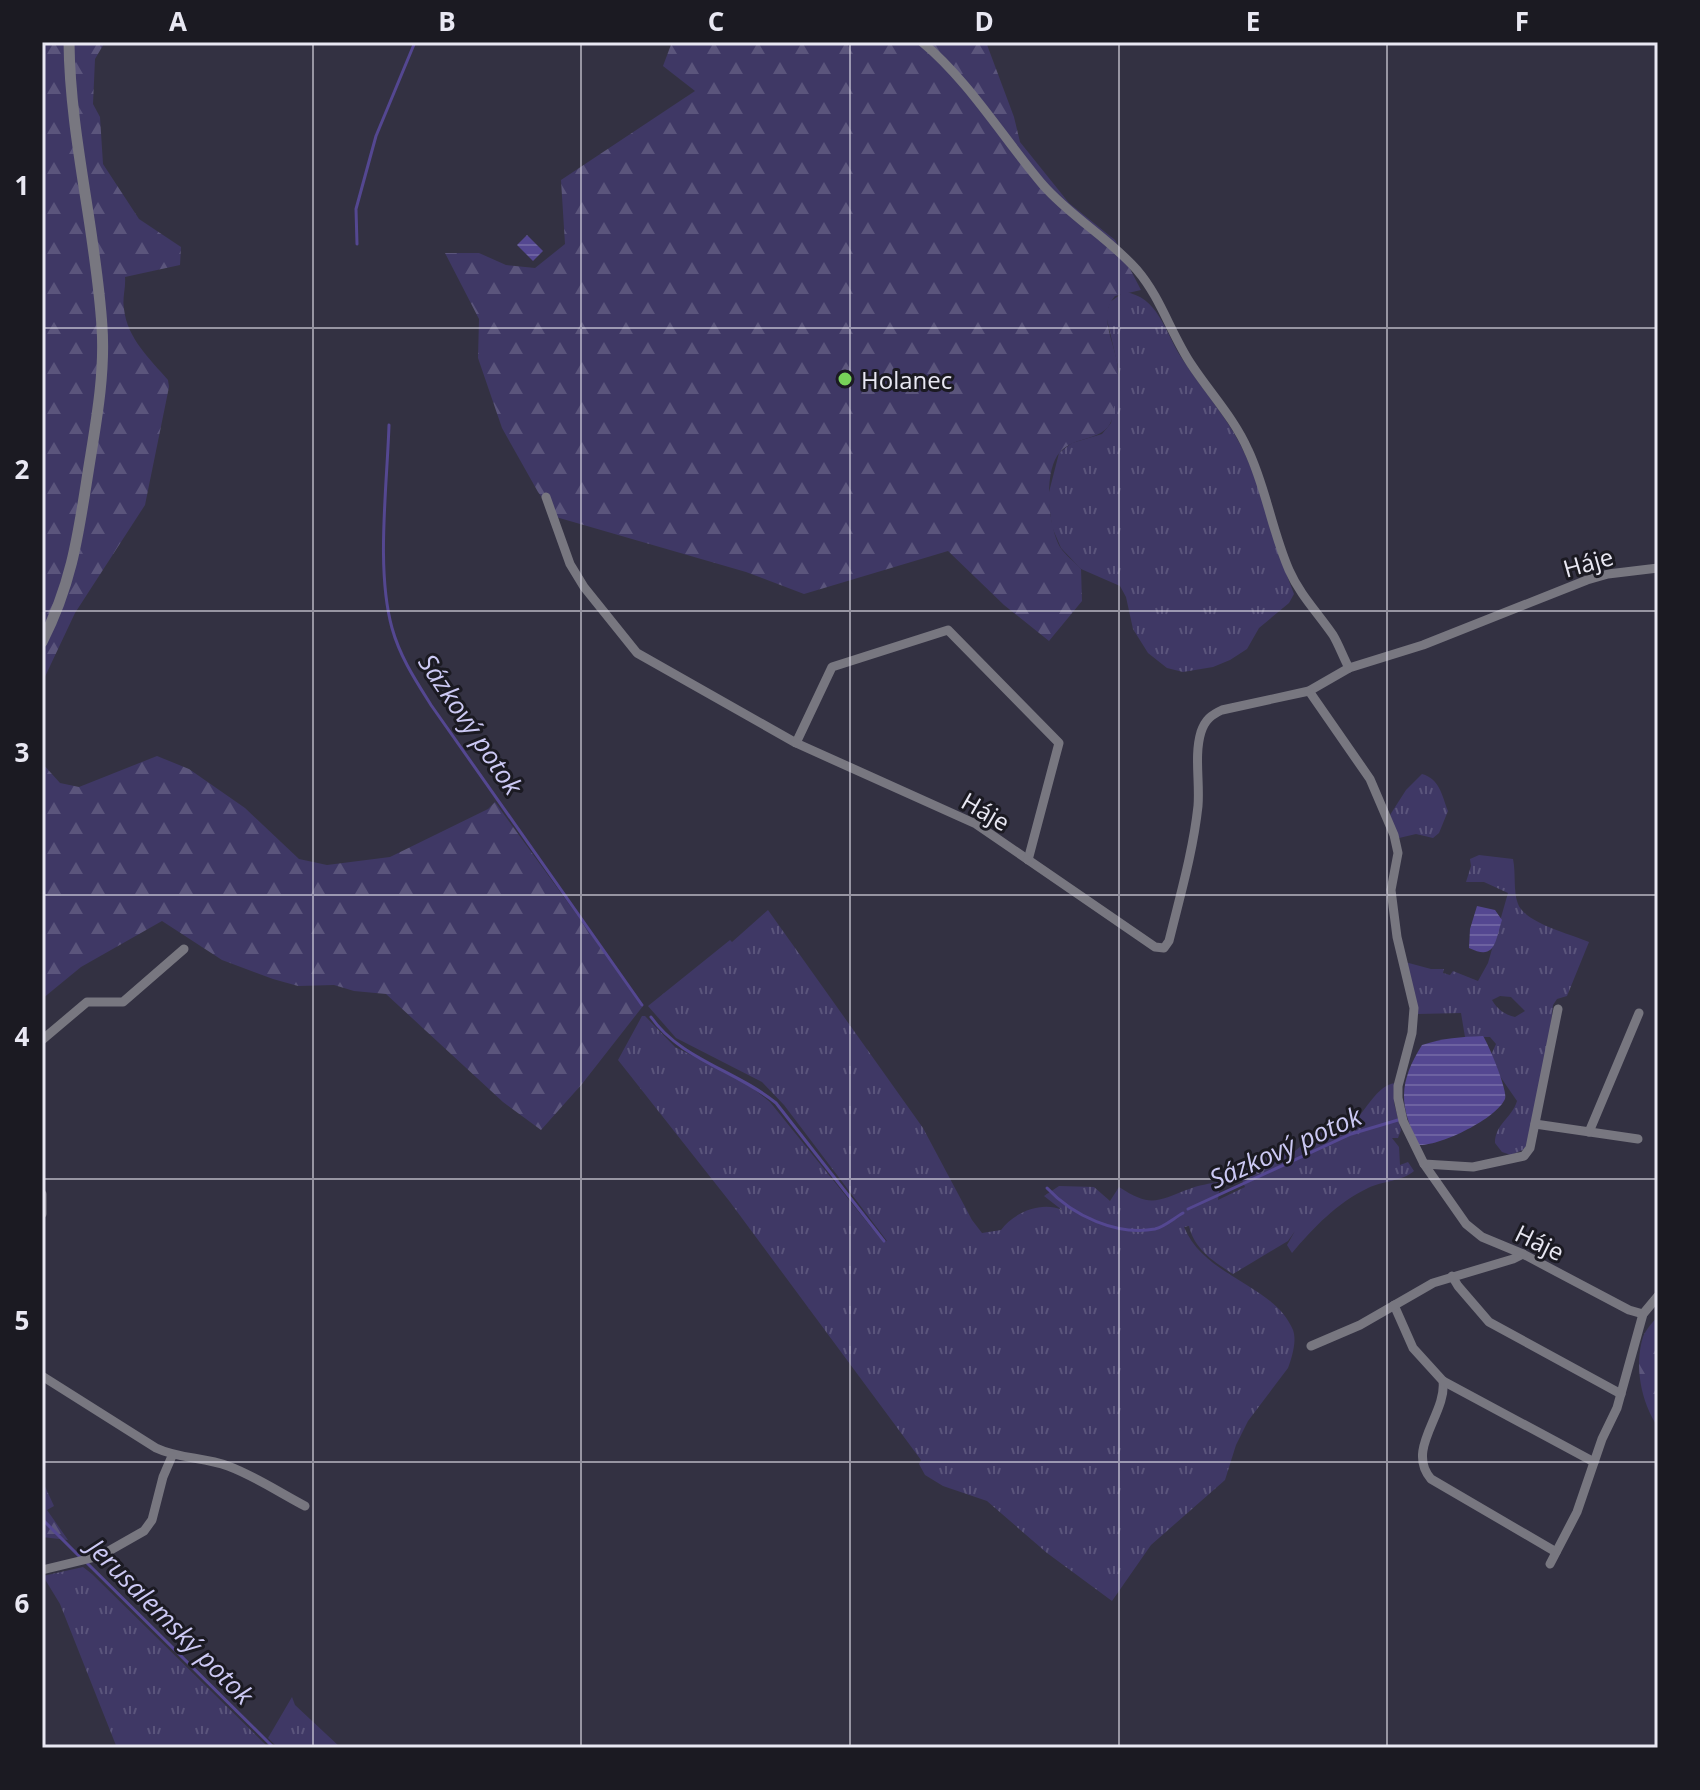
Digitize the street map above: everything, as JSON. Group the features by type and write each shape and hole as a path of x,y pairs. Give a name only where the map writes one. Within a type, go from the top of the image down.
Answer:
{"street":[{"path":"42,642 73,565 97,414 102,362 99,299 73,106 69,42"},
{"path":"922,42 964,87 1045,187 1075,218 1115,248 1138,271 1161,305 1190,363 1234,423 1248,448 1299,590 1333,636 1349,668"},
{"name":"Háje","path":"546,497 570,564 584,587 637,653 796,743 976,824 1155,947 1164,948 1169,941 1192,843 1198,804 1199,741 1206,721 1222,710 1309,691 1349,668 1423,645 1587,580 1608,574 1658,568"},
{"path":"796,743 832,667 948,630 1059,743 1028,860"},
{"name":"Háje","path":"1309,691 1370,779 1394,835 1398,853 1391,890 1397,937 1414,1008 1398,1098 1403,1121 1424,1164 1466,1224 1482,1237 1523,1254 1629,1310 1643,1314"},
{"path":"42,1040 87,1002 123,1002 184,949"},
{"path":"1424,1164 1473,1167 1524,1156 1530,1148 1558,1009"},
{"path":"1589,1132 1639,1013"},
{"path":"1535,1124 1638,1139"},
{"path":"42,1194 42,1214"},
{"path":"1311,1346 1360,1325 1433,1283 1523,1254"},
{"path":"1452,1276 1489,1322 1621,1394"},
{"path":"1550,1564 1577,1512 1621,1394 1643,1314 1658,1296"},
{"path":"1394,1305 1413,1348 1443,1381 1594,1462"},
{"path":"42,1376 172,1456 199,1458 228,1466 305,1506"},
{"path":"1443,1381 1443,1394 1422,1454 1426,1474 1556,1552"},
{"path":"42,1570 84,1562 139,1534 149,1525 172,1456"}],"green space":[{"path":"42,42 105,42 95,59 93,104 100,117 103,164 139,219 181,247 180,265 125,277 126,320 140,348 168,380 169,387 145,505 75,613 42,683"},
{"path":"672,42 986,42 1020,142 1069,203 1115,240 1141,290 1115,296 1107,314 1118,378 1110,424 1098,434 1067,446 1060,452 1051,472 1049,499 1053,526 1060,547 1081,569 1082,601 1049,641 1004,605 948,551 804,594 746,572 556,517 538,492 502,428 478,358 479,319 445,253 479,253 506,265 535,268 565,244 561,180 695,91 663,66"},
{"path":"1124,292 1136,295 1153,308 1181,357 1234,433 1256,480 1294,594 1289,603 1259,628 1247,649 1213,667 1183,672 1167,668 1148,653 1133,629 1126,597 1120,586 1081,569 1061,548 1052,527 1048,496 1059,453 1072,443 1102,434 1111,423 1119,371 1106,315 1110,302"},
{"path":"157,756 189,769 245,808 299,859 327,865 390,857 488,809 495,802 643,1006 582,1084 541,1130 503,1102 386,994 354,991 334,985 298,986 273,979 222,960 162,921 81,967 42,999 42,763 60,783 79,787"},
{"path":"1422,774 1437,784 1448,811 1439,833 1433,838 1416,834 1399,838 1390,815 1406,790"},
{"path":"1479,855 1513,859 1516,899 1522,911 1549,927 1589,942 1567,996 1557,999 1553,1005 1549,1043 1529,1141 1525,1149 1511,1155 1502,1152 1495,1143 1498,1131 1517,1101 1495,1069 1491,1055 1496,1044 1490,1037 1465,1037 1461,1013 1418,1014 1405,962 1444,969 1443,973 1450,975 1453,971 1478,981 1488,963 1508,893 1484,882 1466,882 1470,859","holes":["1500,996 1511,997 1525,1011 1515,1017 1502,1011 1492,1000"]},
{"path":"768,910 923,1128 982,1233 1001,1230 1013,1218 1029,1210 1046,1207 1062,1210 1044,1196 1059,1186 1094,1187 1110,1201 1119,1187 1139,1198 1154,1200 1220,1181 1218,1200 1245,1187 1238,1170 1249,1159 1271,1152 1295,1151 1321,1129 1325,1140 1353,1123 1382,1089 1395,1083 1394,1103 1401,1130 1398,1138 1392,1138 1399,1147 1400,1165 1408,1162 1414,1171 1374,1186 1346,1201 1292,1253 1287,1245 1295,1231 1288,1241 1233,1274 1206,1254 1195,1242 1189,1226 1184,1227 1194,1244 1207,1258 1284,1314 1293,1330 1294,1349 1288,1368 1248,1421 1236,1445 1225,1480 1151,1545 1112,1601 1047,1553 987,1501 943,1486 925,1475 919,1464 921,1460 730,1202 618,1060 642,1016 645,1016 675,1047 745,1082 770,1102 883,1242 887,1241 784,1105 762,1082 676,1038 648,1006 730,940 732,942"},
{"path":"1658,1316 1658,1427 1643,1395 1639,1360 1643,1337"},
{"path":"42,1480 54,1506 47,1510 68,1540 42,1537"},
{"path":"83,1567 269,1748 117,1748 60,1604 43,1576"},
{"path":"292,1697 295,1705 341,1748 278,1748 268,1738"}],"shaded area":[{"path":"527,235 543,251 533,261 517,245"},
{"path":"1477,906 1495,910 1502,920 1496,942 1485,952 1469,948 1470,929"},
{"path":"1483,1036 1501,1077 1505,1099 1491,1115 1466,1130 1440,1141 1419,1145 1408,1119 1404,1095 1409,1071 1422,1045 1445,1039"}],"waterway":[{"name":"Sázkový potok","path":"357,244 356,209 376,136 415,42"},
{"name":"Sázkový potok","path":"389,425 384,581 399,649 431,705 642,1005"},
{"name":"Sázkový potok","path":"651,1017 677,1044 776,1103 884,1241"},
{"name":"Sázkový potok","path":"1188,1209 1351,1134 1398,1120"},
{"name":"Sázkový potok","path":"1047,1188 1070,1207 1096,1222 1126,1229 1155,1229 1183,1213"},
{"name":"Jerusalemský potok","path":"42,1519 80,1557"},
{"name":"Jerusalemský potok","path":"86,1562 274,1748"}],"place":[{"name":"Holanec","path":"845,379"}]}
